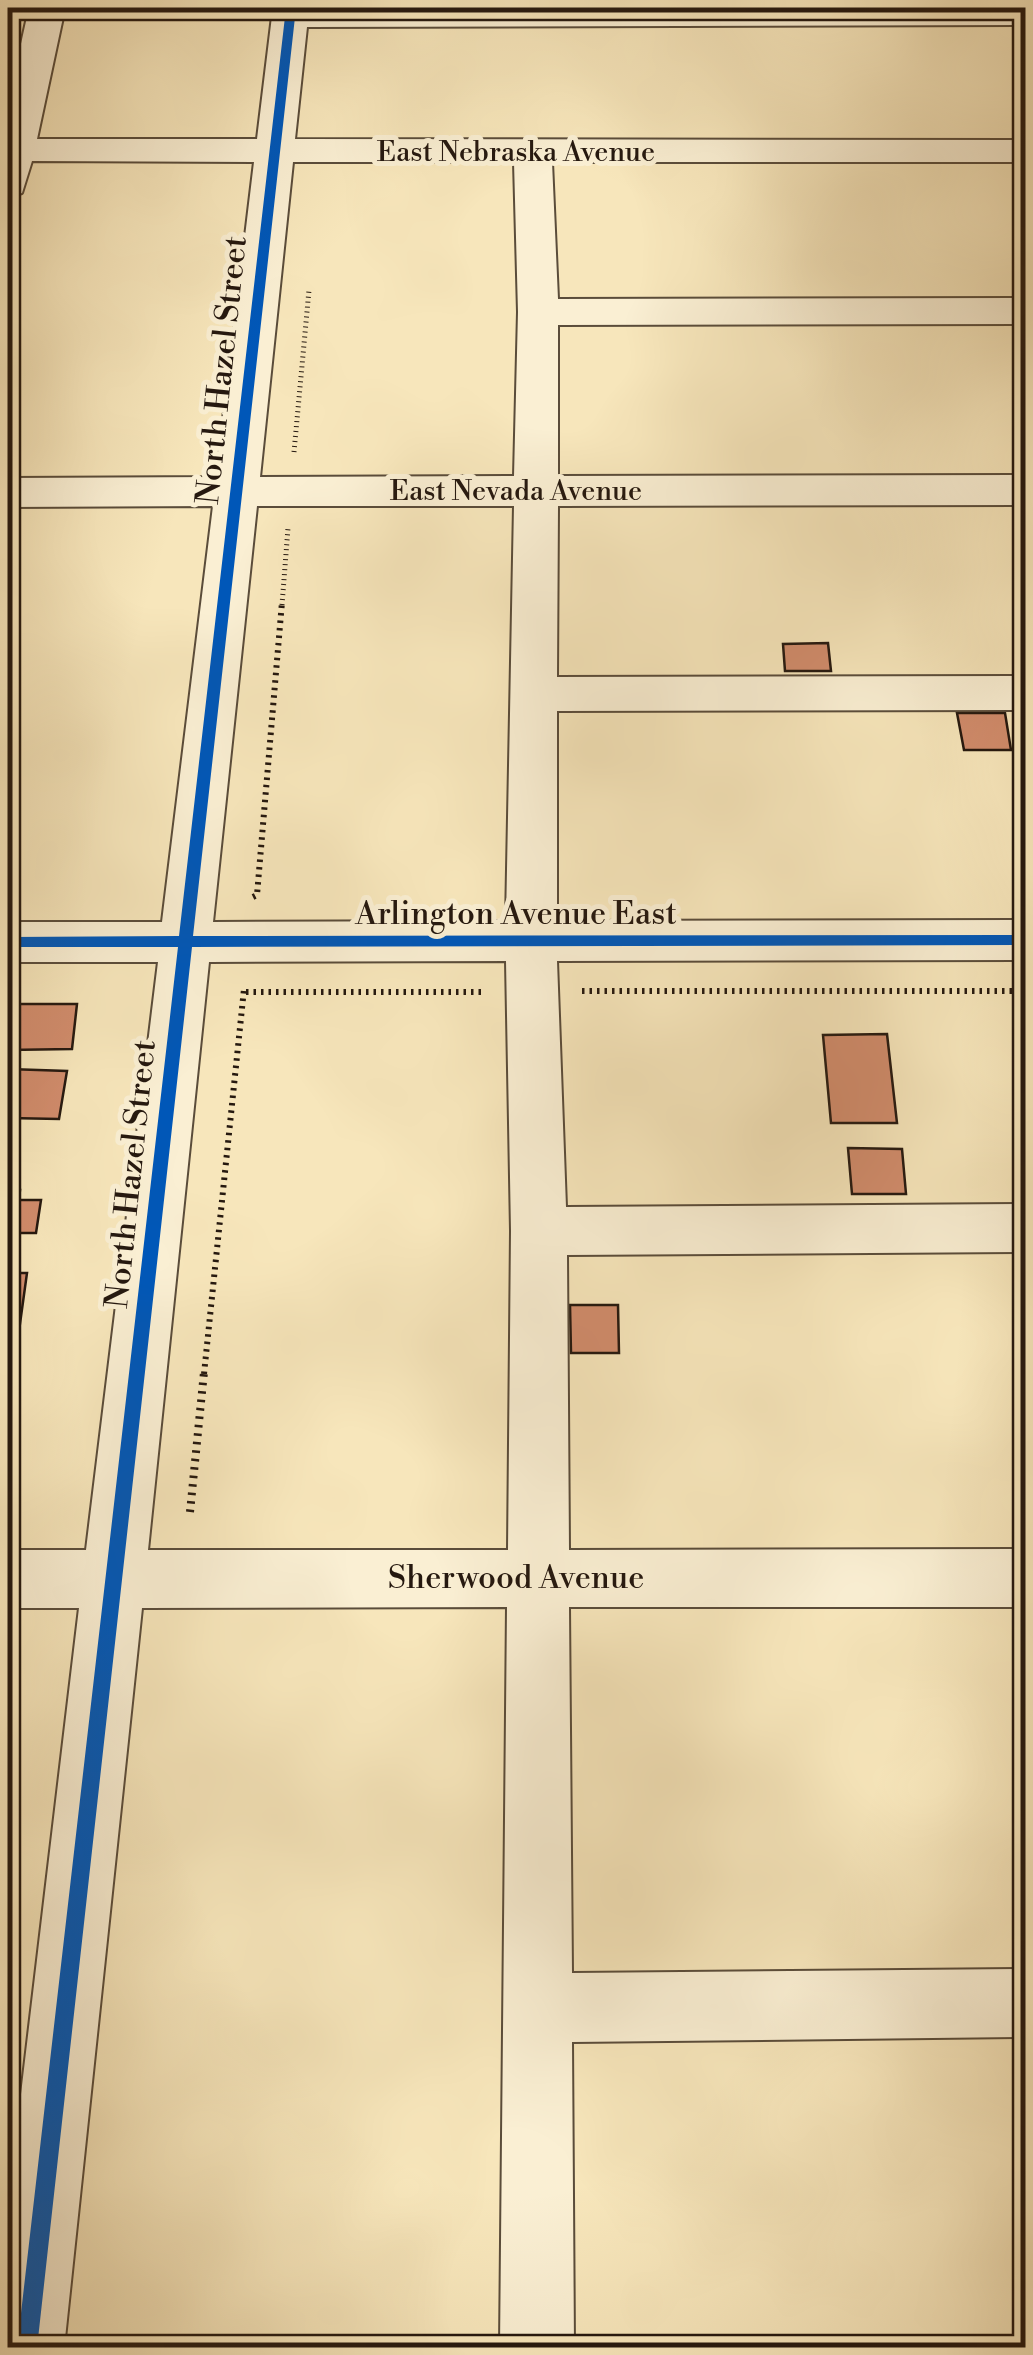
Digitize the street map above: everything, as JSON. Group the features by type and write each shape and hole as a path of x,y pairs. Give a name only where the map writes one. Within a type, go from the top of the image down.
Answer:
{"street":[{"path":"8,9 47,8 10,162"},
{"path":"290,12 1026,14"},
{"name":"North Hazel Street","path":"27,2348 290,12"},
{"name":"East Nebraska Avenue","path":"10,162 274,152 1026,151"},
{"path":"533,153 538,312 531,967 539,1231 537,2348"},
{"path":"538,312 1026,311"},
{"name":"East Nevada Avenue","path":"8,492 1026,490"},
{"path":"536,694 1026,693"},
{"name":"Arlington Avenue East","path":"8,942 185,944 531,967 1026,940"},
{"path":"539,1231 1026,1228"},
{"name":"Sherwood Avenue","path":"8,1579 1026,1578"},
{"path":"536,2008 1026,2004"}],"path":[{"path":"294,458 309,288"},
{"path":"244,902 257,895 288,522"},
{"path":"246,992 531,967 1026,990"},
{"path":"190,1512 246,992 240,984"}],"building":[{"path":"828,643 831,671 785,671 783,644"},
{"path":"957,713 1005,713 1011,750 964,750"},
{"path":"8,1004 77,1004 72,1049 8,1050"},
{"path":"887,1034 897,1123 831,1123 823,1035"},
{"path":"8,1069 67,1071 59,1119 8,1118"},
{"path":"848,1148 902,1149 906,1194 852,1194"},
{"path":"8,1190 20,1190 19,1200 41,1200 36,1233 14,1233 13,1240 8,1241"},
{"path":"8,1273 27,1273 19,1331 8,1331"},
{"path":"570,1305 618,1305 619,1353 571,1353"}],"cycle path":[{"path":"27,2348 291,8"},
{"path":"8,942 1026,940"}]}
